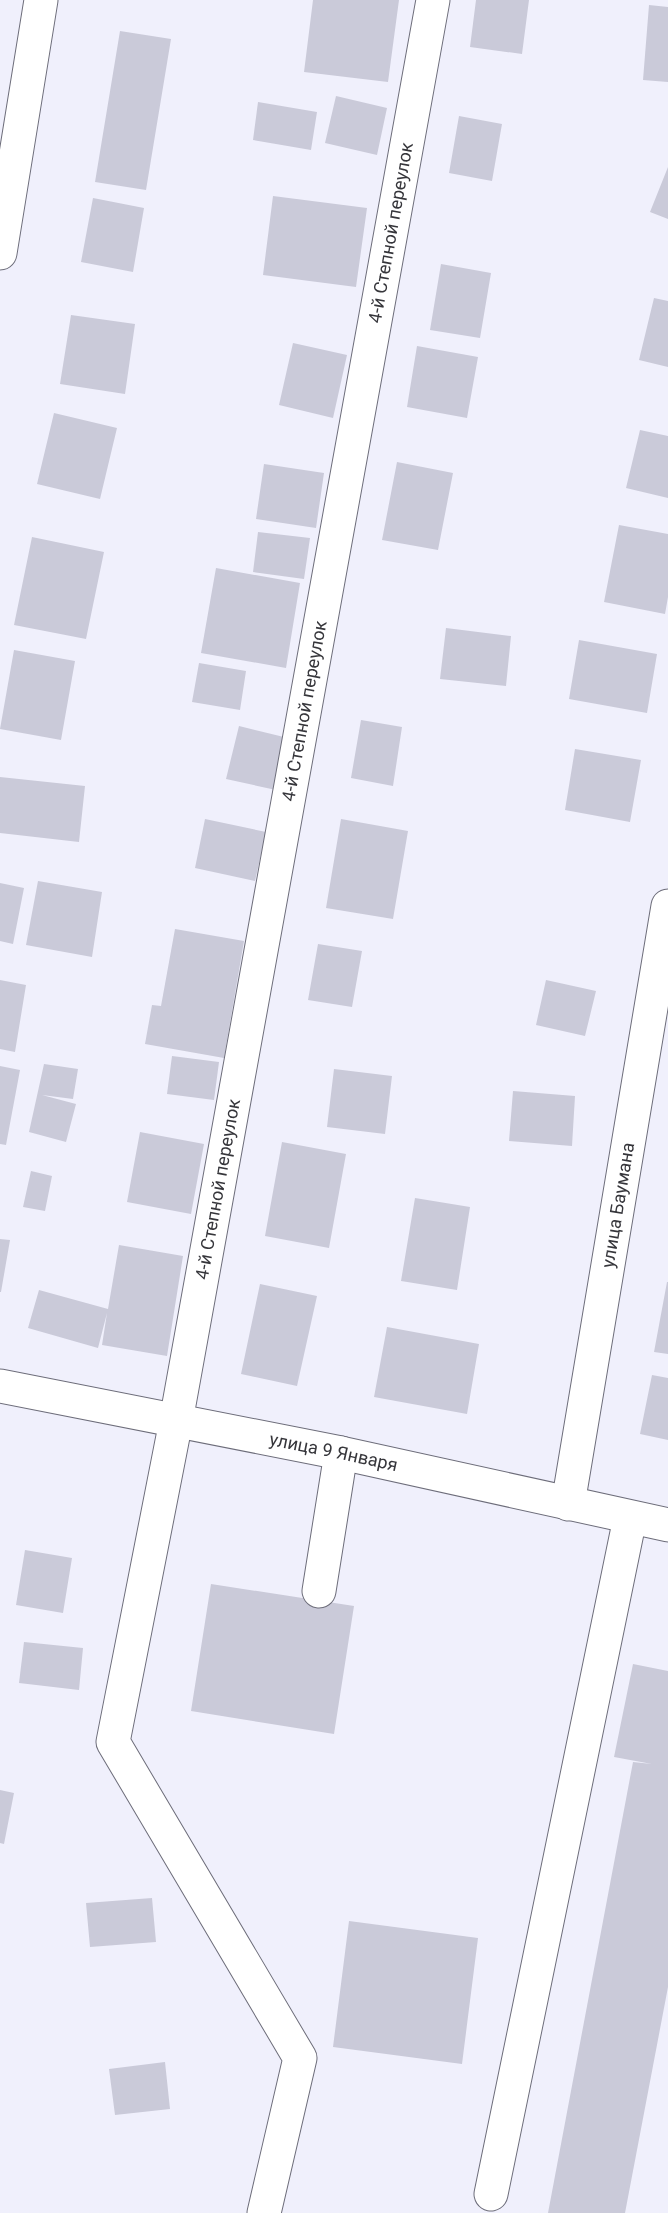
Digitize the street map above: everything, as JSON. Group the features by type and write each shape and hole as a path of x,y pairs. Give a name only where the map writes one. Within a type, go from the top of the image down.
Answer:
{"street":[{"path":"0,253 41,0"},
{"name":"4-й Степной переулок","path":"264,2213 300,2058 113,1742 176,1421 433,0"},
{"name":"улица Баумана","path":"568,1504 668,906"},
{"name":"улица 9 Января","path":"0,1386 341,1453 668,1525"},
{"path":"319,1591 341,1453"},
{"path":"492,2194 630,1518"}],"building":[{"path":"313,0 399,0 388,82 304,72"},
{"path":"476,0 529,0 522,54 470,47"},
{"path":"649,5 668,7 668,82 643,80"},
{"path":"120,31 171,39 146,190 95,182"},
{"path":"336,96 387,108 377,155 325,143"},
{"path":"258,102 317,112 311,150 253,140"},
{"path":"459,116 502,124 492,181 449,173"},
{"path":"668,167 668,219 650,212"},
{"path":"273,196 367,208 356,287 263,275"},
{"path":"93,198 144,208 133,272 81,262"},
{"path":"441,264 491,273 480,338 430,330"},
{"path":"654,298 668,301 668,367 639,360"},
{"path":"71,315 135,324 125,394 60,384"},
{"path":"293,343 347,355 333,418 279,405"},
{"path":"417,346 478,357 467,418 407,407"},
{"path":"54,413 117,428 100,499 37,484"},
{"path":"640,430 668,436 668,498 626,488"},
{"path":"397,462 453,473 438,550 382,540"},
{"path":"264,464 324,473 316,528 256,519"},
{"path":"619,525 668,534 668,597 665,614 604,602"},
{"path":"258,532 310,538 304,579 253,572"},
{"path":"32,537 104,552 86,639 14,625"},
{"path":"216,568 300,583 286,668 201,653"},
{"path":"446,628 511,636 506,686 440,679"},
{"path":"579,640 657,654 647,713 569,699"},
{"path":"14,650 75,661 61,740 0,729"},
{"path":"199,663 246,671 240,710 192,702"},
{"path":"361,720 402,727 393,786 351,778"},
{"path":"239,726 288,738 276,790 226,779"},
{"path":"575,749 641,760 630,822 565,810"},
{"path":"0,777 85,786 79,842 0,833"},
{"path":"205,819 266,832 255,881 195,868"},
{"path":"341,819 408,831 393,919 326,908"},
{"path":"38,881 102,892 92,957 26,945"},
{"path":"0,883 24,888 13,944 0,941"},
{"path":"175,929 244,941 224,1058 145,1044 152,1005 161,1006"},
{"path":"318,944 362,951 352,1007 308,1000"},
{"path":"0,980 26,985 15,1052 0,1049"},
{"path":"546,980 596,991 585,1036 536,1025"},
{"path":"172,1056 219,1062 214,1100 167,1094"},
{"path":"44,1064 78,1069 73,1099 42,1095 76,1104 66,1142 29,1132"},
{"path":"0,1066 20,1070 6,1145 0,1144"},
{"path":"334,1069 392,1076 385,1134 327,1127"},
{"path":"513,1091 575,1096 572,1146 509,1141"},
{"path":"140,1132 204,1144 191,1214 127,1202"},
{"path":"282,1142 346,1154 329,1248 265,1236"},
{"path":"31,1171 52,1176 45,1211 23,1207"},
{"path":"415,1198 470,1207 457,1290 401,1281"},
{"path":"0,1239 10,1240 1,1292 0,1292"},
{"path":"119,1245 183,1256 167,1356 102,1345 107,1313 98,1348 28,1328 39,1290 108,1309"},
{"path":"668,1282 668,1354 654,1352"},
{"path":"260,1284 317,1296 297,1386 241,1374"},
{"path":"387,1327 479,1344 467,1414 374,1397"},
{"path":"652,1375 668,1378 668,1440 640,1434"},
{"path":"25,1550 72,1558 63,1613 16,1605"},
{"path":"211,1584 354,1606 334,1734 191,1711"},
{"path":"24,1642 83,1648 79,1690 19,1683"},
{"path":"633,1664 668,1671 668,1987 625,2213 548,2213 633,1762 652,1764 614,1757"},
{"path":"0,1790 14,1793 4,1844 0,1843"},
{"path":"152,1898 156,1942 90,1947 86,1903"},
{"path":"349,1921 478,1938 462,2064 333,2047"},
{"path":"165,2062 170,2109 115,2115 109,2069"}]}
